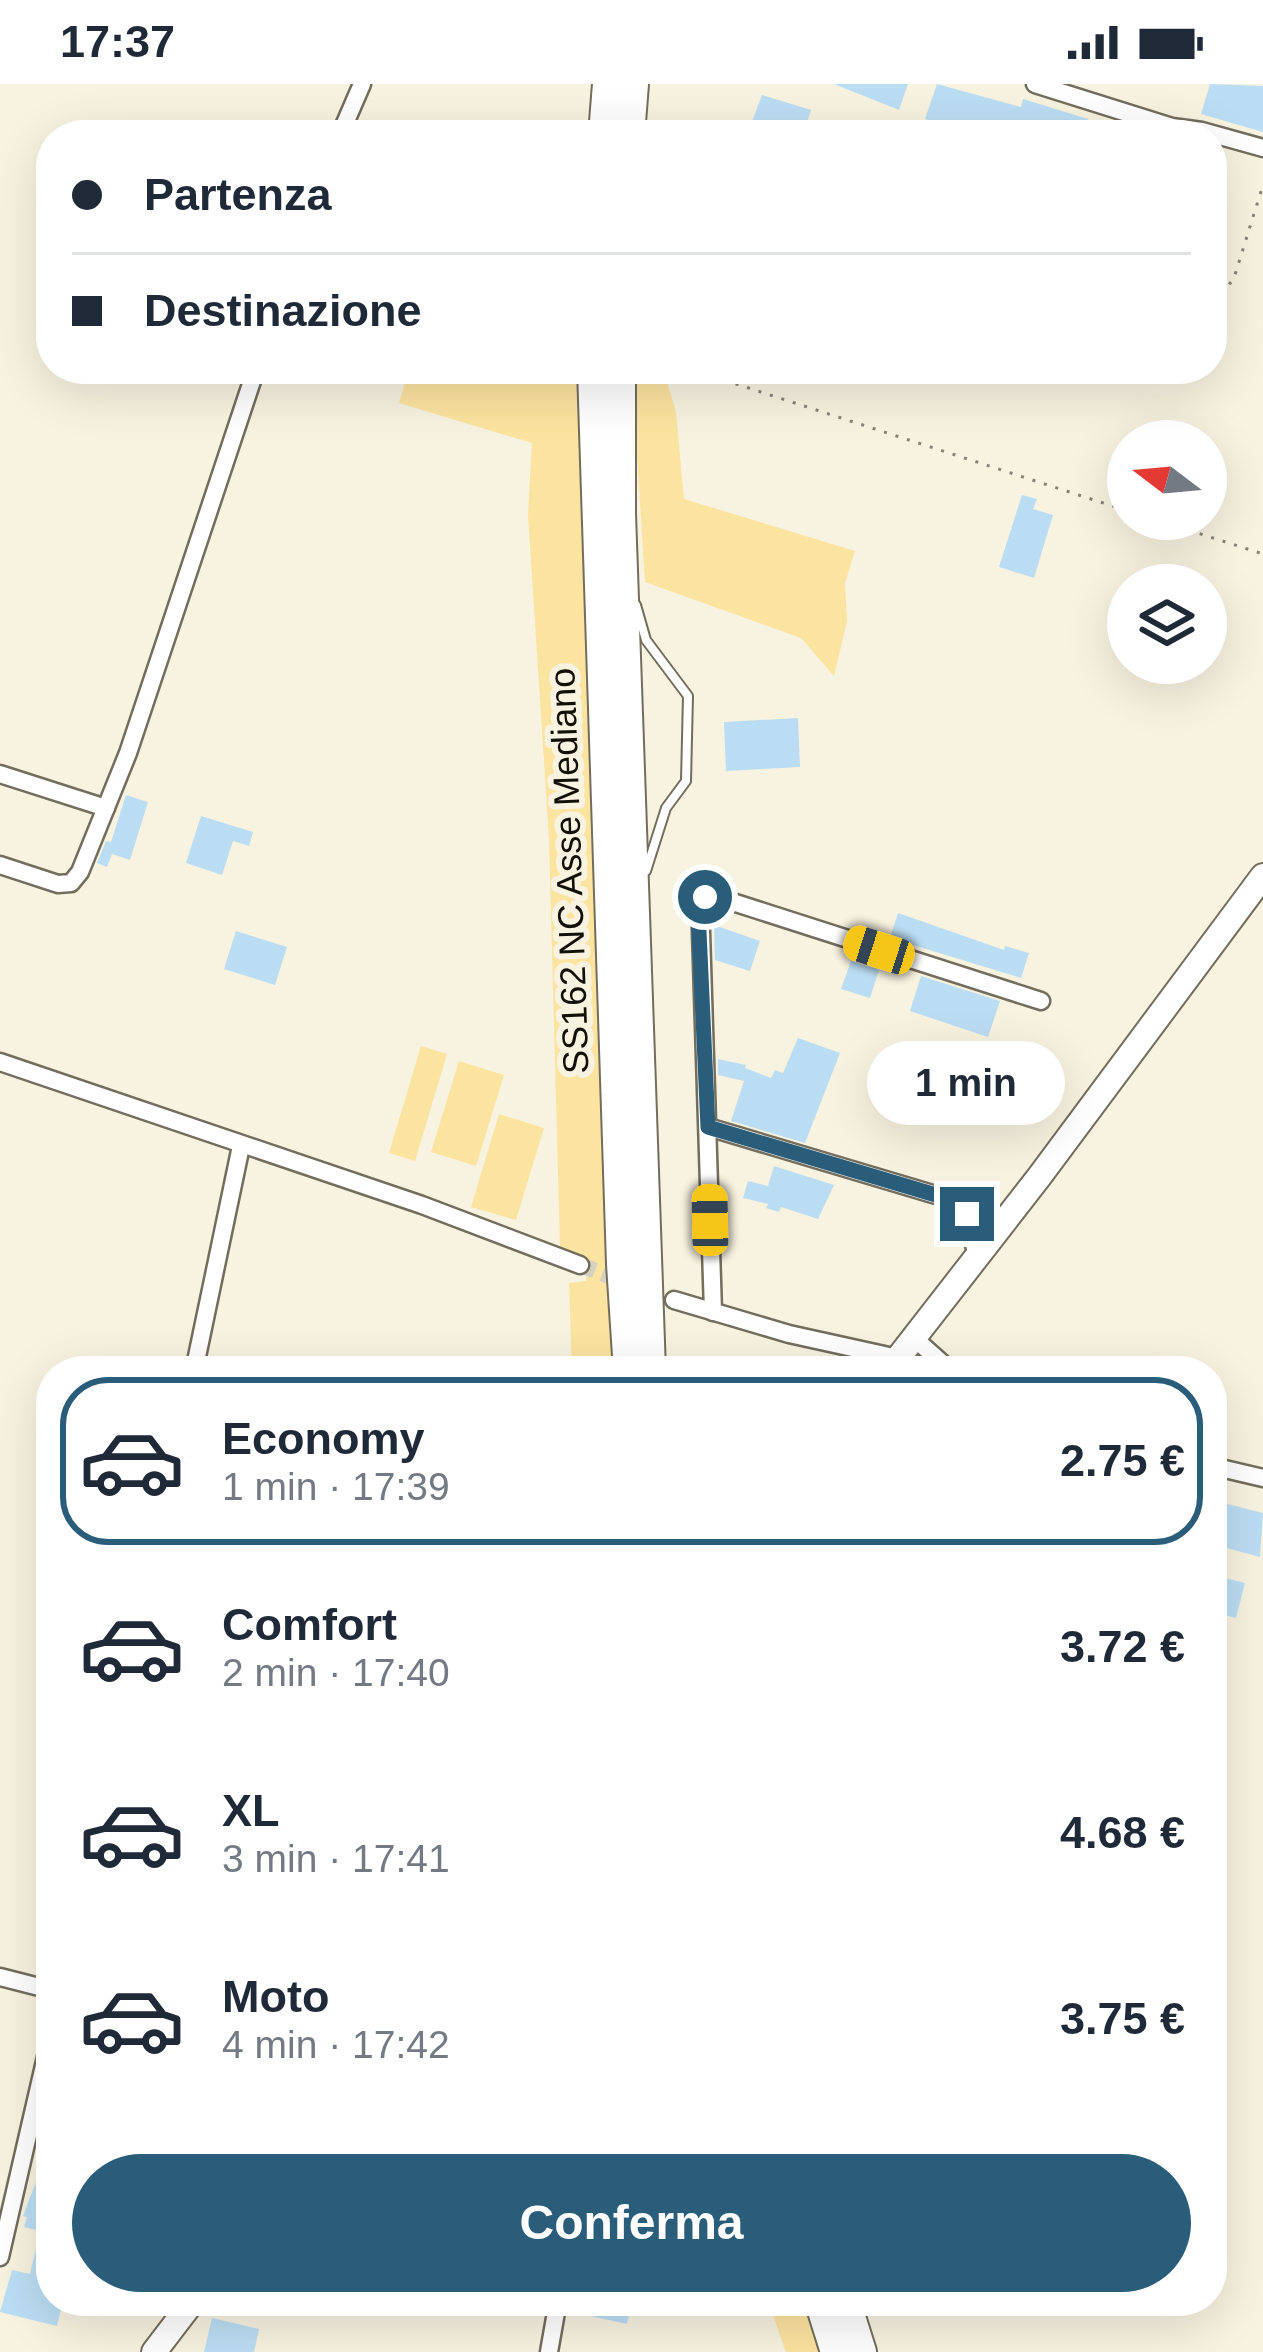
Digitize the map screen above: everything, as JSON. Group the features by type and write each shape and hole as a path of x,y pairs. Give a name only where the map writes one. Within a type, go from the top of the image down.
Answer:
{"highway":[{"path":"605,120 608,84"},
{"path":"630,120 633,84"},
{"name":"SS162 NC Asse Mediano","path":"597,384 605,409 620,514 649,1356"},
{"name":"SS162 NC Asse Mediano","path":"614,384 605,409 622,1264 628,1356"},
{"path":"825,2316 836,2352"},
{"path":"850,2316 861,2352"}],"street":[{"path":"346,120 362,84"},
{"path":"1034,84 1150,120"},
{"path":"1227,138 1263,148"},
{"path":"0,866 58,884 70,884 80,872 251,384"},
{"path":"0,774 106,808"},
{"path":"674,1300 789,1334 900,1356 1263,876"},
{"path":"712,1312 700,900 705,897 1041,1001"},
{"path":"0,1062 422,1205 580,1265"},
{"path":"708,1127 946,1198 967,1214 977,1258"},
{"path":"197,1356 241,1146"},
{"path":"1227,1470 1263,1478"},
{"path":"0,1977 36,1986"},
{"path":"0,2257 36,2100"},
{"path":"154,2352 182,2316"},
{"path":"549,2352 555,2316"}],"lane":[{"path":"620,514 646,640 688,696 686,781 666,808 652,846 635,926"}],"path":[{"path":"1227,291 1263,185"},
{"path":"736,384 1107,504"},
{"path":"1219,540 1263,554"}],"shaded area":[{"path":"405,384 582,384 615,1356 571,1356 569,1283 586,1281 587,1258 560,1248 549,839 528,515 532,443 399,403"},
{"path":"634,384 668,384 676,412 684,499 855,551 845,583 847,621 834,676 801,638 645,582"},
{"path":"421,1046 447,1054 415,1161 389,1153"},
{"path":"459,1061 504,1075 476,1166 431,1152"},
{"path":"499,1114 544,1128 516,1220 471,1207"},
{"path":"773,2316 810,2316 821,2352 786,2352"}],"building":[{"path":"834,84 908,84 899,110"},
{"path":"937,84 1021,107 1023,99 1088,119 928,120"},
{"path":"1210,84 1263,86 1263,132 1201,114"},
{"path":"762,95 811,110 808,120 753,120"},
{"path":"1022,495 1037,499 1033,509 1053,515 1034,578 999,567"},
{"path":"798,718 800,767 726,771 724,722"},
{"path":"126,795 148,802 130,860 112,854 107,867 97,863 106,841 111,842"},
{"path":"201,816 253,832 249,846 233,841 222,875 186,863"},
{"path":"898,913 1004,950 1005,946 1029,953 1021,978 890,938"},
{"path":"714,925 760,941 750,971 715,960"},
{"path":"236,931 287,947 275,985 224,969"},
{"path":"851,961 879,970 870,998 841,989"},
{"path":"921,976 1000,1001 988,1037 910,1011"},
{"path":"798,1038 840,1053 805,1143 731,1121 744,1081 718,1075 718,1059 746,1065 771,1078 775,1070 783,1073"},
{"path":"774,1166 834,1185 818,1219 781,1207 779,1212 743,1198 748,1181 768,1186"},
{"path":"1227,1504 1263,1513 1260,1557 1227,1548"},
{"path":"1227,1579 1245,1583 1236,1618 1227,1616"},
{"path":"36,2182 36,2230 24,2227 27,2217 23,2216"},
{"path":"36,2248 36,2316 59,2316 57,2326 0,2312 12,2270 30,2274"},
{"path":"591,2316 629,2316 627,2324"},
{"path":"212,2318 259,2329 254,2352 204,2352"}],"tunnel":[{"path":"580,1265 628,1283"}],"route":[{"path":"705,897 698,910 708,1127 946,1198 967,1214"}]}
